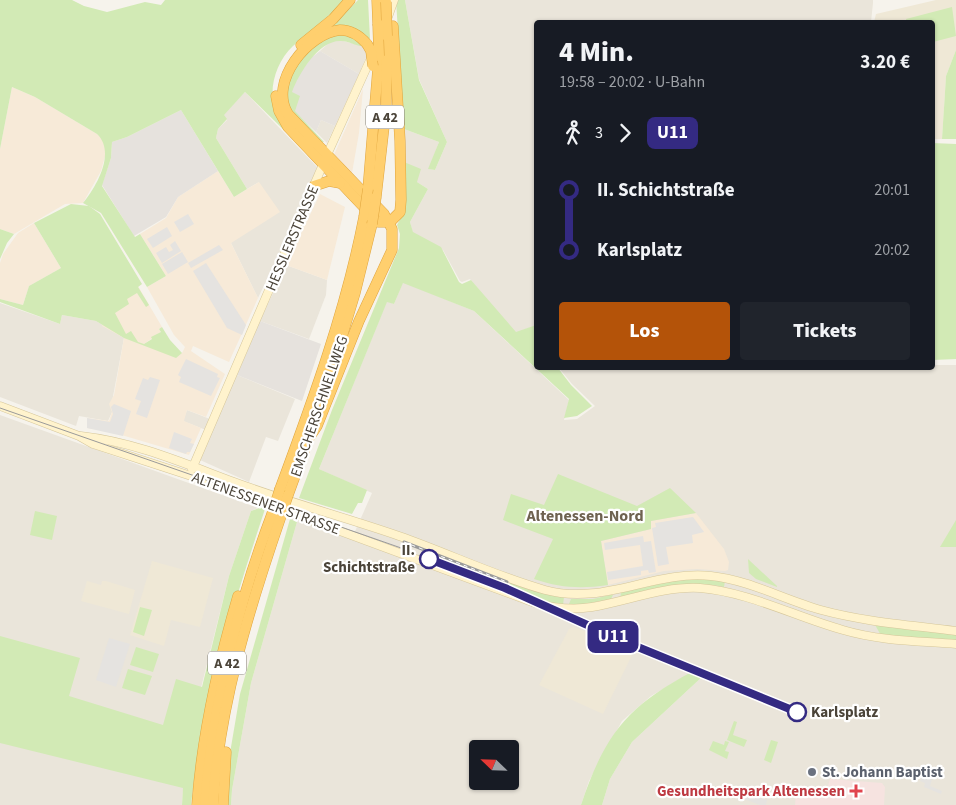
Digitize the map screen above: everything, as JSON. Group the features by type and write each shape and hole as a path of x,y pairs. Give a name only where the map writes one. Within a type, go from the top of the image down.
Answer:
{"highway":[{"path":"309,438 317,426 359,321 392,250 394,237 390,222 283,120 277,104 276,82 288,58 334,19 350,0"},
{"name":"EMSCHERSCHNELLWEG","path":"205,805 217,714 228,661 274,518 309,438 341,342 368,220 368,189 379,56 378,24 387,0"},
{"name":"EMSCHERSCHNELLWEG","path":"284,492 376,197 386,109 390,31 387,0"},
{"path":"375,122 372,118 374,66 371,50 367,44 350,31 333,32 312,44 299,55 286,75 282,89 286,110 341,184 378,222 390,222 400,212 401,200 390,31"},
{"path":"314,186 329,181 341,184"},
{"path":"197,805 204,738 228,631 257,540 274,518"},
{"name":"EMSCHERSCHNELLWEG","path":"213,805 222,730 238,656 274,518"},
{"path":"223,805 227,733 238,656"}],"main road":[{"name":"HESSLERSTRASSE","path":"191,476 193,466 369,62 387,0"},
{"name":"ALTENESSENER STRASSE","path":"0,406 79,436 93,444 191,476 398,551 535,604 567,608 591,607 664,590 701,588 727,593 856,634 883,639 956,644"},
{"name":"ALTENESSENER STRASSE","path":"79,436 113,440 399,536 532,586 571,595 588,596 615,591 666,577 714,576 841,615 887,624 956,631"},
{"path":"613,603 615,591"},
{"path":"567,608 566,602 571,595"}],"shaded area":[{"path":"405,0 873,0 871,20 534,20 534,326 516,333 470,279 460,281 443,250 413,233 410,222 428,189 417,182 404,162 404,129 439,142 429,169 435,170 447,142 419,79"},
{"path":"936,0 956,0 956,50 946,76 942,139 935,139 935,20 874,20 876,14"},
{"path":"331,41 343,41 364,46 367,55 359,74 320,51"},
{"path":"320,51 359,74 335,126 321,120 316,132 294,111 291,92 297,77 311,58"},
{"path":"12,87 35,97 97,134 104,140 107,149 101,171 83,203 65,204 14,234 0,229 0,149"},
{"path":"363,89 359,133 352,173 334,155"},
{"path":"245,92 317,167 308,193 258,298 231,243 259,182 247,189 216,138 218,129 227,120 223,115"},
{"path":"181,110 218,171 178,197 166,217 134,236 102,185 111,158 112,142 127,137"},
{"path":"321,120 335,126 327,143 316,132"},
{"path":"218,171 234,197 259,182 280,212 231,243 258,298 229,362 193,346 191,351 188,349 225,374 206,417 187,410 184,421 201,428 189,455 108,431 87,428 87,418 109,421 112,412 109,404 114,395 124,338 102,326 138,286 162,327 159,329 161,332 144,344 182,353 185,347 174,335 147,287 166,276 140,234 166,218 178,197"},
{"path":"320,194 345,207 327,280 286,265"},
{"path":"188,214 194,224 180,232 174,222"},
{"path":"34,223 61,268 29,286 23,305 0,299 0,263 3,254 18,233"},
{"path":"167,227 172,236 153,248 147,239"},
{"path":"175,241 181,251 162,263 156,253 166,247 169,252 173,250 170,245"},
{"path":"219,245 223,250 191,268 188,263"},
{"path":"182,252 188,262 168,274 162,264"},
{"path":"206,263 246,325 242,335 227,328 193,271"},
{"path":"286,265 327,280 326,295 309,339 260,321"},
{"path":"403,282 474,311 534,367 534,370 537,370 569,400 564,420 577,419 595,406 561,370 935,370 935,365 956,365 956,805 602,805 610,779 632,742 703,676 710,674 701,667 651,696 622,721 589,781 581,805 231,805 251,683 297,522 290,519 291,514 353,536 372,493 319,469 387,301 394,304"},
{"path":"0,303 60,324 62,315 96,321 124,338 111,407 112,412 108,421 79,416 76,426 0,397"},
{"path":"260,321 321,344 302,401 237,375"},
{"path":"186,359 218,374 217,377 220,378 211,396 179,382 181,377 178,375"},
{"path":"237,375 295,399 278,441 266,437 249,482 200,460 211,432 183,421 187,410 215,421"},
{"path":"150,377 160,380 147,418 136,414 141,401 135,399 143,378 148,380"},
{"path":"114,404 131,411 123,436 87,428 87,418 110,422 113,414 111,407"},
{"path":"0,415 258,508 251,511 229,576 186,748 182,805 0,805"},
{"path":"174,432 192,439 190,443 194,444 190,452 186,454 169,448"},
{"path":"696,513 724,549 729,562 728,570 664,571 608,585 601,541 651,529 650,521"},
{"path":"693,517 704,532 692,535 693,543 666,547 669,564 658,566 652,528 656,527 655,523"},
{"path":"643,536 644,542 651,541 656,572 641,571 641,575 608,580 607,572 643,566 640,545 605,550 604,543"},
{"path":"152,561 213,578 200,627 171,620 164,646 130,635"},
{"path":"87,581 101,585 102,581 106,581 135,590 129,614 81,601"},
{"path":"573,627 635,649 603,714 539,685 569,629"},
{"path":"109,638 130,644 116,687 96,680"},
{"path":"924,770 940,776 939,778 933,776 930,786 942,791 941,794 924,787 925,783 920,781"},
{"name":"Gesundheitspark Altenessen","path":"830,779 882,783 885,787 884,805 795,805 796,794 825,797"},
{"path":"728,788 767,800 766,805 760,805 726,792"}],"green space":[{"path":"0,0 72,0 84,6 107,12 145,2 161,5 165,0 347,0 293,46 287,52 278,68 273,85 273,102 276,114 289,135 245,92 224,115 227,119 218,129 216,138 247,189 234,197 181,110 127,137 112,142 111,158 102,186 135,237 140,234 166,276 147,287 101,213 83,203 99,178 105,159 105,150 97,134 35,97 12,87 0,149"},
{"path":"358,0 368,0 370,39 351,28 341,27 329,30"},
{"path":"396,0 405,0 419,80 447,142 435,170 428,169 439,142 404,129"},
{"path":"952,7 956,36 935,41 935,20 906,19"},
{"path":"347,33 364,46 341,41 325,46 305,67 292,92 300,96 295,111 324,142 320,142 291,112 286,97 286,87 289,76 295,66 310,50 330,36"},
{"path":"956,50 956,139 942,139 946,76"},
{"path":"935,143 956,144 956,359 935,360"},
{"path":"404,162 421,169 417,182 428,189 410,222 413,232 441,247 459,282 462,284 471,280 516,332 534,326 534,367 474,311 403,283 394,304 387,302 319,469 367,490 362,503 358,503 352,514 299,498 332,410 399,248 400,234 397,225 405,210"},
{"path":"71,204 89,206 100,214 142,284 138,287 149,305 146,307 137,293 127,299 129,304 115,313 126,334 131,331 138,342 144,344 152,339 151,337 161,332 159,329 162,327 170,340 182,353 176,358 124,338 96,321 62,315 60,324 0,302 0,299 23,305 29,286 61,268 34,223"},
{"path":"0,229 14,234 7,243 0,259"},
{"path":"538,370 560,370 571,385 592,406 577,416 564,418 569,399"},
{"path":"558,474 637,506 670,488 696,513 651,521 651,529 601,541 608,585 571,587 544,582 534,579 553,539 503,520 511,494 544,505"},
{"path":"262,507 265,509 230,618 211,692 196,767 191,805 182,805 183,788 0,743 0,636 80,658 69,696 163,725 176,679 202,687 229,576 251,511"},
{"path":"35,511 57,516 52,540 30,535"},
{"path":"290,519 297,522 251,683 231,805 227,805 231,747 240,694"},
{"path":"956,520 956,547 940,547"},
{"path":"748,559 777,587 756,579 749,573"},
{"path":"695,577 725,581 724,587 685,585 659,589 620,599 621,592 648,584"},
{"path":"511,581 564,597 563,605 551,604 507,591"},
{"path":"613,595 611,599 581,605 569,604 571,599 593,599"},
{"path":"140,607 152,610 144,636 133,632"},
{"path":"874,623 956,633 956,642 883,639"},
{"path":"136,647 159,654 153,672 130,665"},
{"path":"701,667 710,674 703,676 632,742 610,779 602,805 581,805 600,757 624,721 656,693"},
{"path":"128,669 152,676 145,695 122,688"},
{"path":"734,721 737,722 733,735 747,740 744,747 727,740"},
{"path":"771,740 778,742 771,763 764,760"},
{"path":"713,741 724,745 725,741 729,742 725,751 729,752 727,759 709,750"}],"tram line":[{"path":"0,408 404,549"}],"railway":[{"path":"404,542 507,582"}],"metro line":[{"name":"U11","path":"429,559 505,588 623,641 797,712"}],"place":[{"name":"II. Schichtstraße","path":"429,559"},
{"name":"Karlsplatz","path":"797,712"},
{"name":"St. Johann Baptist","path":"812,772"},
{"name":"Gesundheitspark Altenessen","path":"856,791"}],"district":[{"name":"Altenessen-Nord","path":"585,515"}]}
